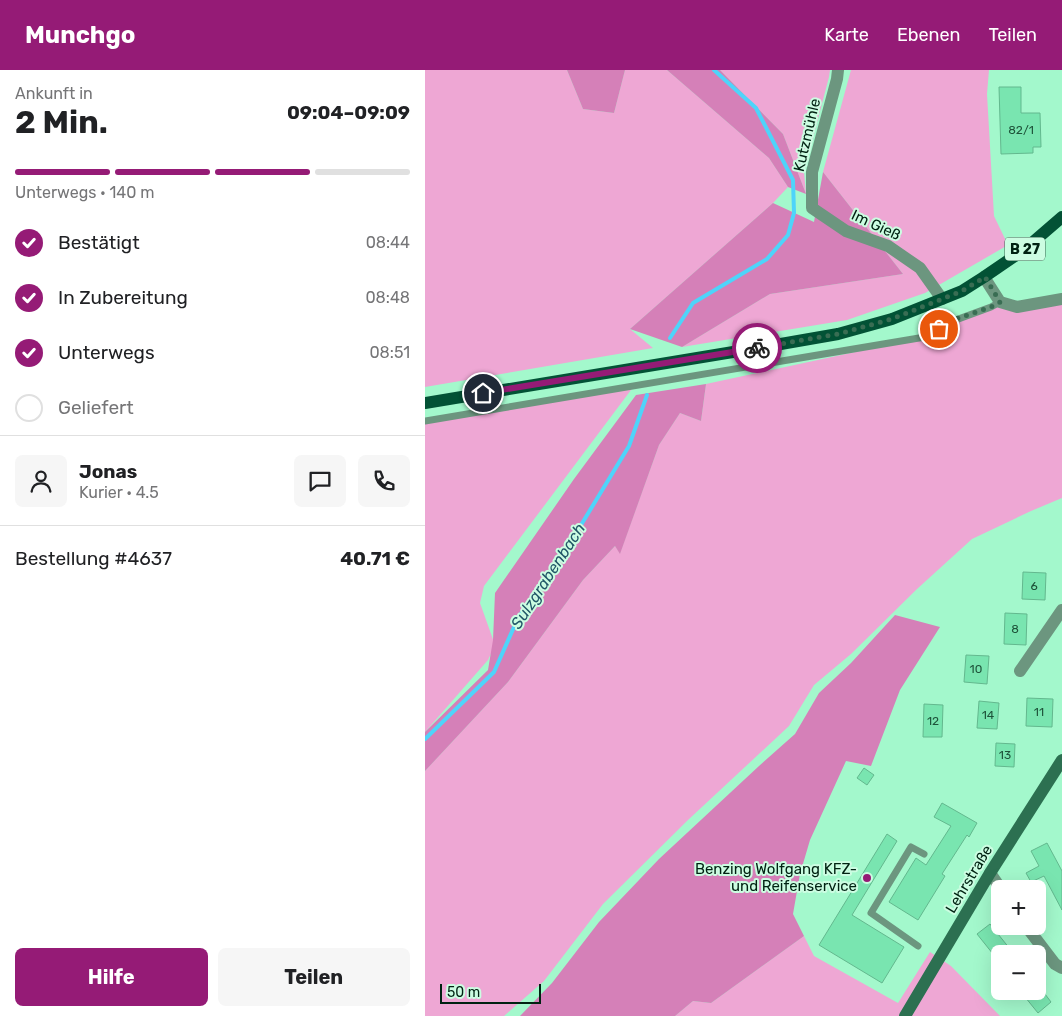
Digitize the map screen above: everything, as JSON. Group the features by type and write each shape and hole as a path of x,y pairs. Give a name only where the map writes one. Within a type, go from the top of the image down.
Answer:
{"main road":[{"name":"B 27","path":"425,403 838,334 892,319 962,291 1025,249 1062,217"}],"street":[{"name":"Kutzmühle","path":"812,208 812,172 838,70"},
{"name":"Im Gieß","path":"812,208 846,231 888,246 920,268 943,299"},
{"path":"985,277 1000,302 1017,307 1062,299"},
{"path":"1020,671 1062,610"},
{"name":"Lehrstraße","path":"905,1016 990,873 1062,760"},
{"path":"990,873 995,880"},
{"path":"1032,935 1055,964 1062,968"}],"lane":[{"path":"425,420 925,337 953,320 1000,302"},
{"path":"918,946 871,912 911,847 924,854"}],"shaded area":[{"path":"425,70 567,70 583,109 614,113 625,70 667,70 769,158 788,187 773,203 630,329 653,348 425,387"},
{"path":"567,70 625,70 614,113 583,109"},
{"path":"667,70 720,70 783,134 806,194 788,187 769,158"},
{"path":"720,70 830,70 804,172 806,194 783,134"},
{"path":"851,70 989,70 987,94 994,216 1008,245 925,293 847,320 682,347 770,294 903,274 823,172"},
{"path":"823,172 903,274 770,294 682,347 630,329 773,203 814,222"},
{"path":"1062,299 1062,498 972,539 917,589 851,654 814,685 789,726 688,820 603,904 544,981 504,1016 425,1016 425,771 508,682 583,580 615,546 620,553 659,445 680,413 701,421 706,384 925,337 1000,302"},
{"path":"706,384 701,421 680,413 659,445 620,554 615,546 583,580 508,682 425,771 425,732 488,670 493,640 495,593 574,479 636,395"},
{"path":"634,386 484,586 480,603 495,645 488,660 425,732 425,421"},
{"path":"895,615 940,627 900,690 871,766 846,761 810,840 800,874 793,914 804,936 711,1003 693,1001 675,1016 520,1016 552,983 599,922 659,859 795,734 819,693 851,663"},
{"path":"804,936 814,956 898,1003 930,952 951,966 1000,1016 675,1016 693,1001 711,1003"}],"building":[{"path":"999,87 1021,87 1021,113 1040,113 1041,147 1033,147 1033,153 1001,154"},
{"path":"1023,572 1046,573 1045,600 1022,599"},
{"path":"1005,613 1027,614 1026,645 1004,644"},
{"path":"966,655 989,656 987,684 964,682"},
{"path":"1027,698 1053,699 1052,727 1026,726"},
{"path":"979,701 999,703 997,729 977,728"},
{"path":"924,704 943,705 942,737 923,737"},
{"path":"996,743 1015,744 1014,767 995,766"},
{"path":"864,768 874,775 867,785 857,778"},
{"path":"942,803 977,823 942,874 945,876 918,920 889,902 916,858 926,865 951,826 934,817"},
{"name":"Benzing Wolfgang KFZ- und Reifenservice","path":"887,834 897,841 852,915 904,947 882,983 819,945"},
{"path":"1047,843 1062,871 1062,910 1044,876 1030,880 1026,873 1039,866 1031,851"},
{"path":"990,924 991,935 999,935 1007,945 991,945 991,952 977,934"},
{"path":"1046,995 1051,1002 1038,1013 1027,1000 1046,1000"}],"waterway":[{"name":"Sulzgrabenbach","path":"670,338 693,303 767,259 788,235 794,213 793,180 756,108 714,70"},
{"name":"Sulzgrabenbach","path":"425,739 494,672 518,618 564,553 629,446 647,395"}],"way so far":[{"path":"757,348 838,334 892,319 962,291 985,277 1000,302 953,320 939,329"}],"place":[{"name":"Benzing Wolfgang KFZ- und Reifenservice","path":"867,878"}],"route":[{"path":"483,393 757,348"}]}
